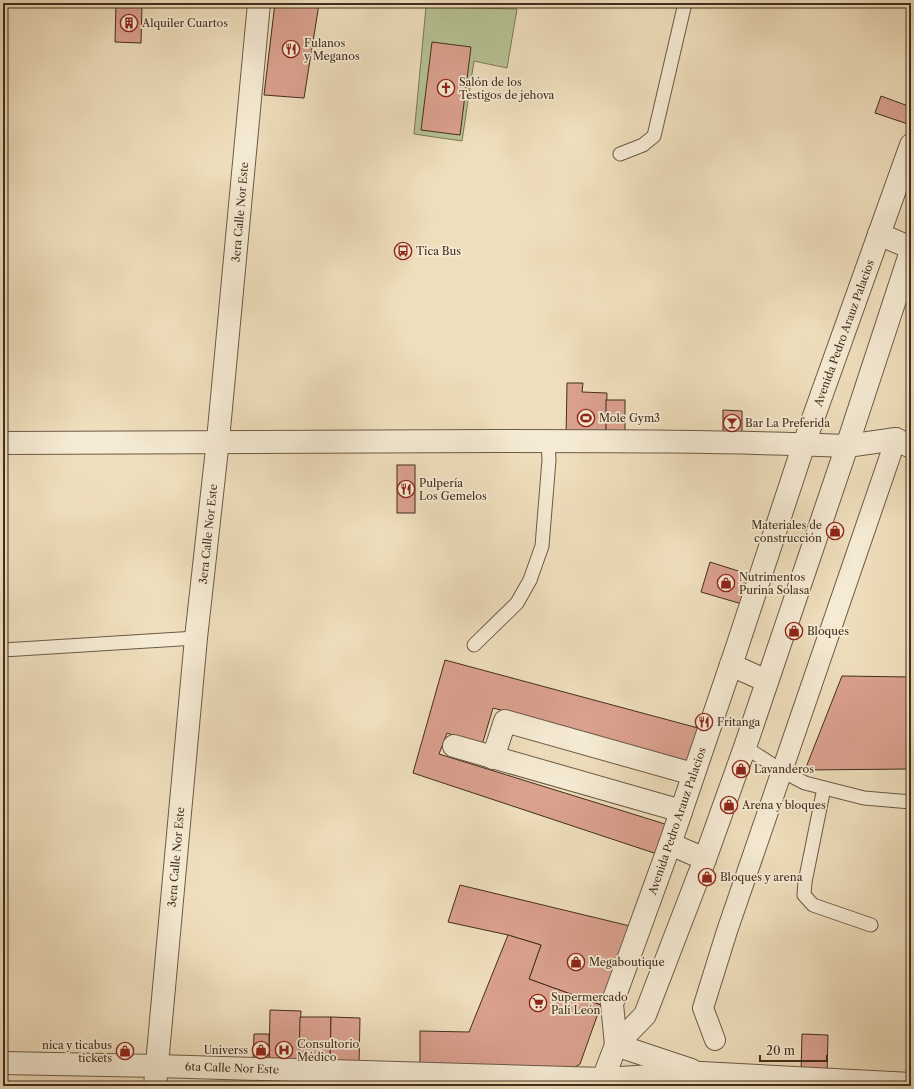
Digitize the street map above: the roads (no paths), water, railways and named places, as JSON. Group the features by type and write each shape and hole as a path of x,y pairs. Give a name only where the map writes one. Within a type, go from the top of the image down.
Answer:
{"street":[{"name":"3era Calle Nor Este","path":"156,1076 196,638 218,440 259,3"},
{"name":"Avenida Pedro Arauz Palacios","path":"616,1045 612,1004 681,812 804,444 911,145"},
{"path":"879,234 911,249"},
{"name":"Avenida Pedro Arauz Palacios","path":"602,1083 616,1045 644,1015 705,859 745,747 847,446 911,249"},
{"path":"3,443 218,440 548,441 804,444 847,446 903,444 782,771 727,931 703,1008 715,1040"},
{"path":"731,665 767,681"},
{"path":"494,758 505,721 694,774"},
{"path":"454,746 681,812"},
{"path":"670,844 705,859"},
{"name":"6ta Calle Nor Este","path":"616,1045 702,1073"},
{"name":"6ta Calle Nor Este","path":"3,1063 156,1076 602,1083 702,1073 911,1084"}],"lane":[{"path":"620,154 643,145 654,136 685,3"},
{"path":"474,645 517,603 530,580 542,546 549,460 548,441"},
{"path":"3,650 196,638"},
{"path":"745,747 782,771 805,783 864,798 911,802"},
{"path":"824,788 805,882 804,895 813,905 871,925"}],"place":[{"name":"Alquiler Cuartos","path":"129,23"},
{"name":"Fulanos y Meganos","path":"291,49"},
{"name":"Salón de los Testigos de jehova","path":"446,88"},
{"name":"Tica Bus","path":"403,251"},
{"name":"Mole Gym3","path":"586,418"},
{"name":"Bar La Preferida","path":"732,423"},
{"name":"Pulpería Los Gemelos","path":"406,489"},
{"name":"Materiales de construcción","path":"835,531"},
{"name":"Nutrimentos Purina Solasa","path":"726,583"},
{"name":"Bloques","path":"794,631"},
{"name":"Fritanga","path":"704,722"},
{"name":"Lavanderos","path":"741,769"},
{"name":"Arena y bloques","path":"729,805"},
{"name":"Bloques y arena","path":"707,877"},
{"name":"Megaboutique","path":"576,962"},
{"name":"Supermercado Palí León","path":"538,1003"},
{"name":"Universs","path":"261,1050"},
{"name":"Consultorio Médico","path":"284,1050"},
{"name":"nica y ticabus tickets","path":"125,1051"}]}
